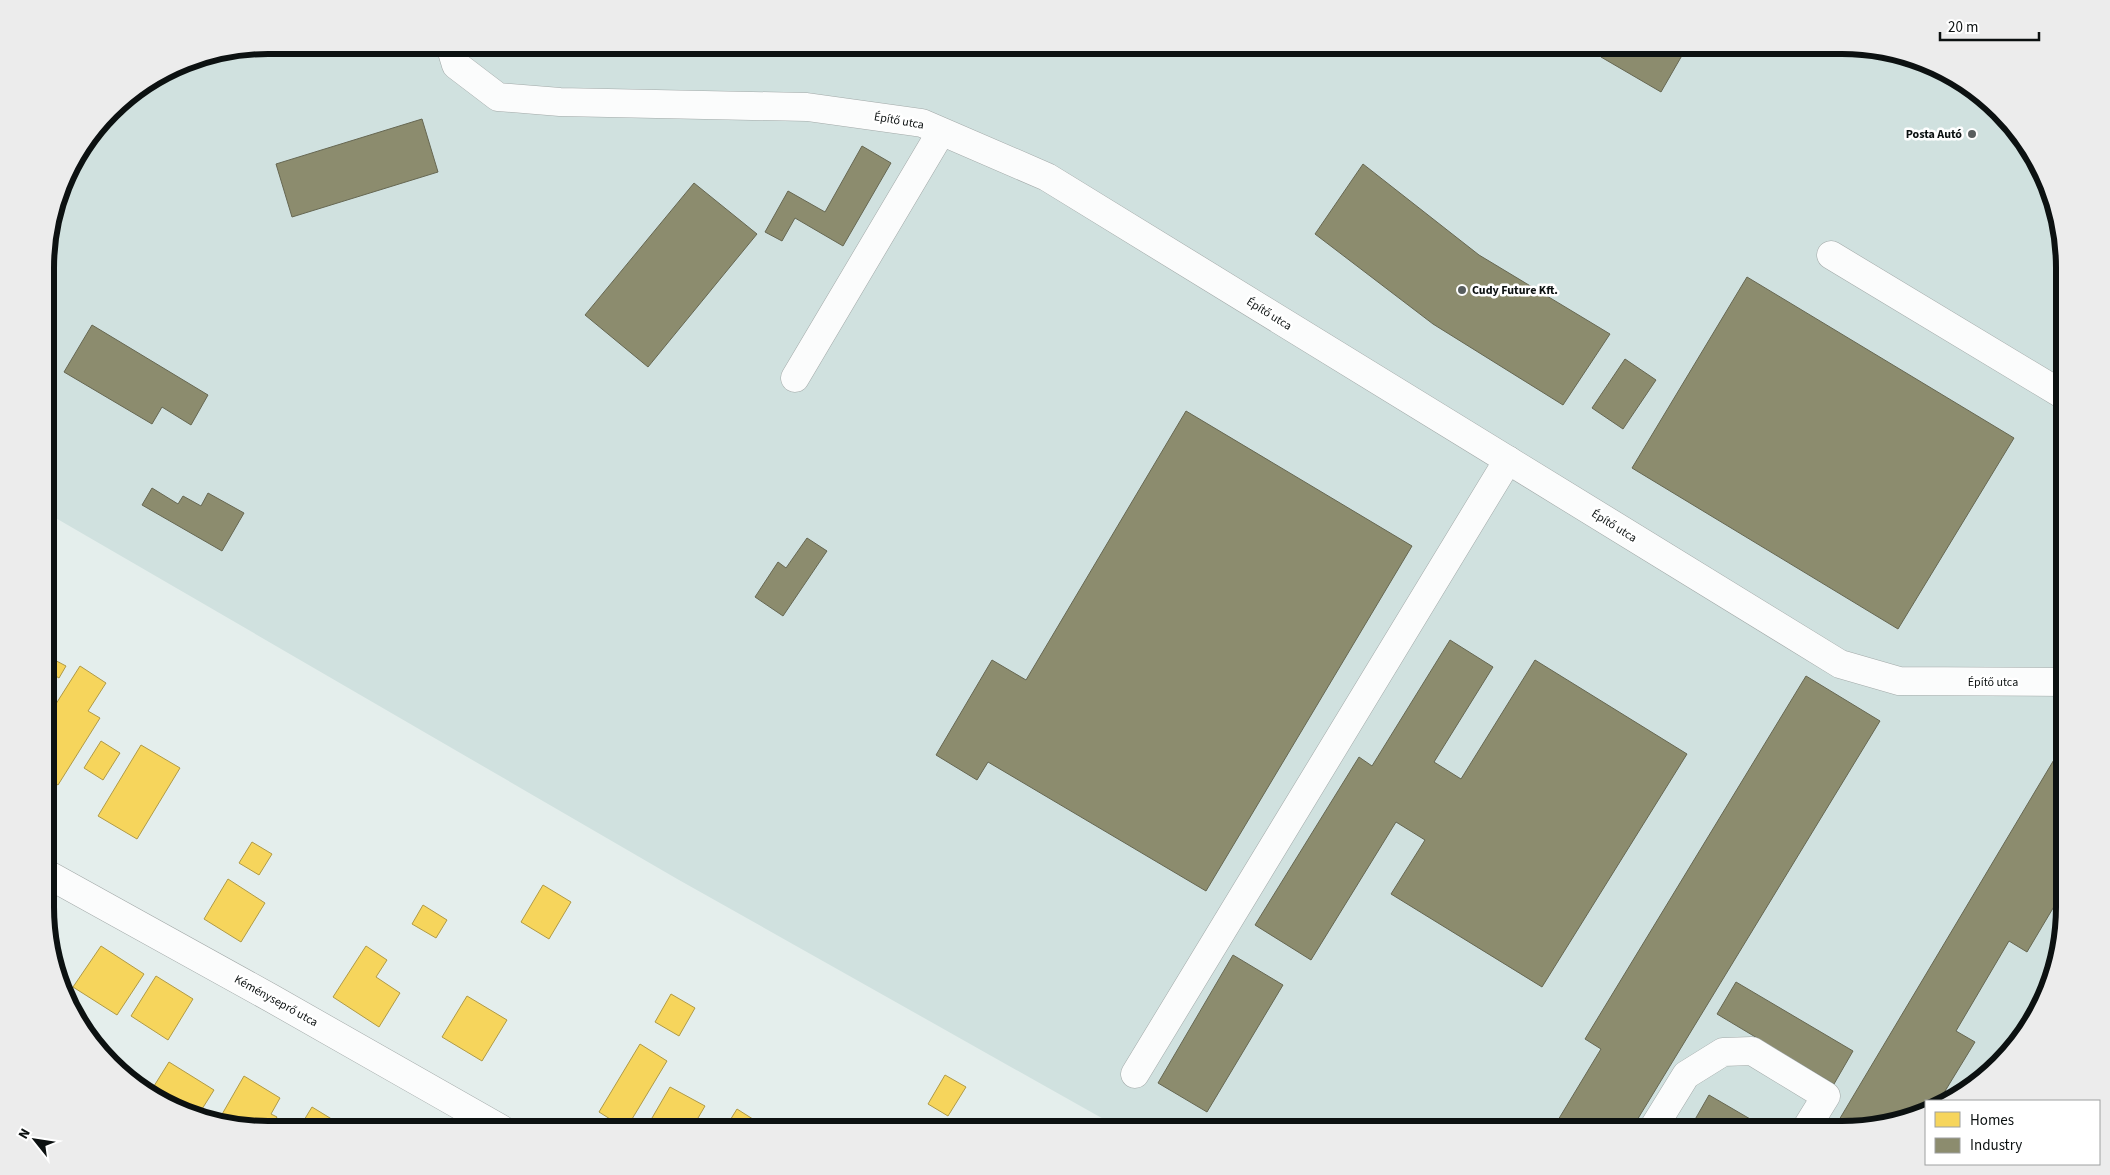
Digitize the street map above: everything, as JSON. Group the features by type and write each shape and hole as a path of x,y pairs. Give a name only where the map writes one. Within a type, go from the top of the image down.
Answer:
{"street":[{"name":"Építő utca","path":"453,54 456,65 498,97 560,102 807,108 922,123 1047,178 1840,664 1899,681 2056,682"},
{"path":"795,378 941,132"},
{"path":"1830,256 2056,391"},
{"path":"1135,1074 1508,460"},
{"name":"Kéményseprő utca","path":"54,878 487,1121"},
{"path":"1658,1121 1686,1075 1723,1052 1752,1051 1826,1096 1811,1121"}],"shaded area":[{"path":"253,54 1857,54 1898,61 1950,82 1994,116 2012,137 2028,161 2040,186 2049,212 2056,253 2056,922 2049,963 2040,989 2028,1014 2012,1038 1994,1059 1950,1093 1935,1100 1925,1100 1925,1105 1898,1114 1857,1121 1107,1121 679,880 54,517 54,253 61,212 82,160 98,137 126,107 160,82 212,61"}],"building: Homes":[{"path":"54,660 66,666 59,678 54,675"},
{"path":"80,666 106,683 88,711 100,718 58,785 54,782 54,707"},
{"path":"101,741 120,753 103,780 84,768"},
{"path":"141,745 180,768 137,839 98,816"},
{"path":"252,842 272,854 259,875 239,863"},
{"path":"228,879 265,903 241,942 204,919"},
{"path":"543,885 571,902 549,939 521,922"},
{"path":"423,905 447,920 436,938 412,924"},
{"path":"101,946 144,974 117,1015 73,987"},
{"path":"366,946 387,960 376,977 400,993 379,1027 333,997"},
{"path":"156,976 193,999 168,1040 131,1016"},
{"path":"671,994 695,1008 679,1036 655,1022"},
{"path":"467,996 507,1020 482,1061 442,1037"},
{"path":"640,1044 667,1061 631,1121 613,1121 599,1112"},
{"path":"169,1062 214,1090 201,1111 160,1093 153,1088"},
{"path":"945,1075 966,1087 948,1116 928,1104"},
{"path":"244,1076 280,1098 271,1114 277,1117 275,1121 253,1121 221,1116"},
{"path":"670,1087 705,1106 696,1121 650,1121"},
{"path":"312,1107 335,1121 303,1121"},
{"path":"737,1109 756,1121 730,1121"}],"building: Industry":[{"path":"1603,54 1683,54 1661,92 1601,57"},
{"path":"422,119 438,172 292,217 276,164"},
{"path":"862,146 891,163 843,246 795,218 782,241 765,232 788,191 825,212"},
{"name":"Cudy Future Kft.","path":"1363,164 1479,255 1610,334 1563,405 1433,324 1315,234"},
{"path":"694,183 757,234 648,367 585,315"},
{"path":"1747,277 2014,438 1898,629 1632,468"},
{"path":"92,325 208,395 191,425 162,407 152,424 64,372"},
{"path":"1625,359 1656,380 1623,429 1592,408"},
{"path":"1186,411 1412,546 1206,891 988,762 977,780 936,755 992,660 1026,680"},
{"path":"152,488 178,504 183,496 201,506 208,493 244,513 222,551 142,505"},
{"path":"807,538 827,551 783,616 755,597 778,562 786,568"},
{"path":"1450,640 1493,667 1434,762 1461,779 1535,660 1687,754 1542,987 1391,894 1425,840 1396,822 1311,960 1255,925 1359,757 1372,766"},
{"path":"1806,676 1880,721 1636,1121 1557,1121 1601,1049 1585,1039"},
{"path":"2056,756 2056,903 2027,952 2009,941 1956,1031 1975,1042 1941,1097 1935,1100 1925,1100 1925,1105 1898,1114 1857,1121 1838,1121"},
{"path":"1233,955 1283,985 1207,1112 1158,1083"},
{"path":"1736,982 1853,1051 1834,1084 1717,1014"},
{"path":"1709,1095 1754,1121 1694,1121"}],"place":[{"name":"Posta Autó","path":"1972,134"},
{"name":"Cudy Future Kft.","path":"1462,290"}]}
